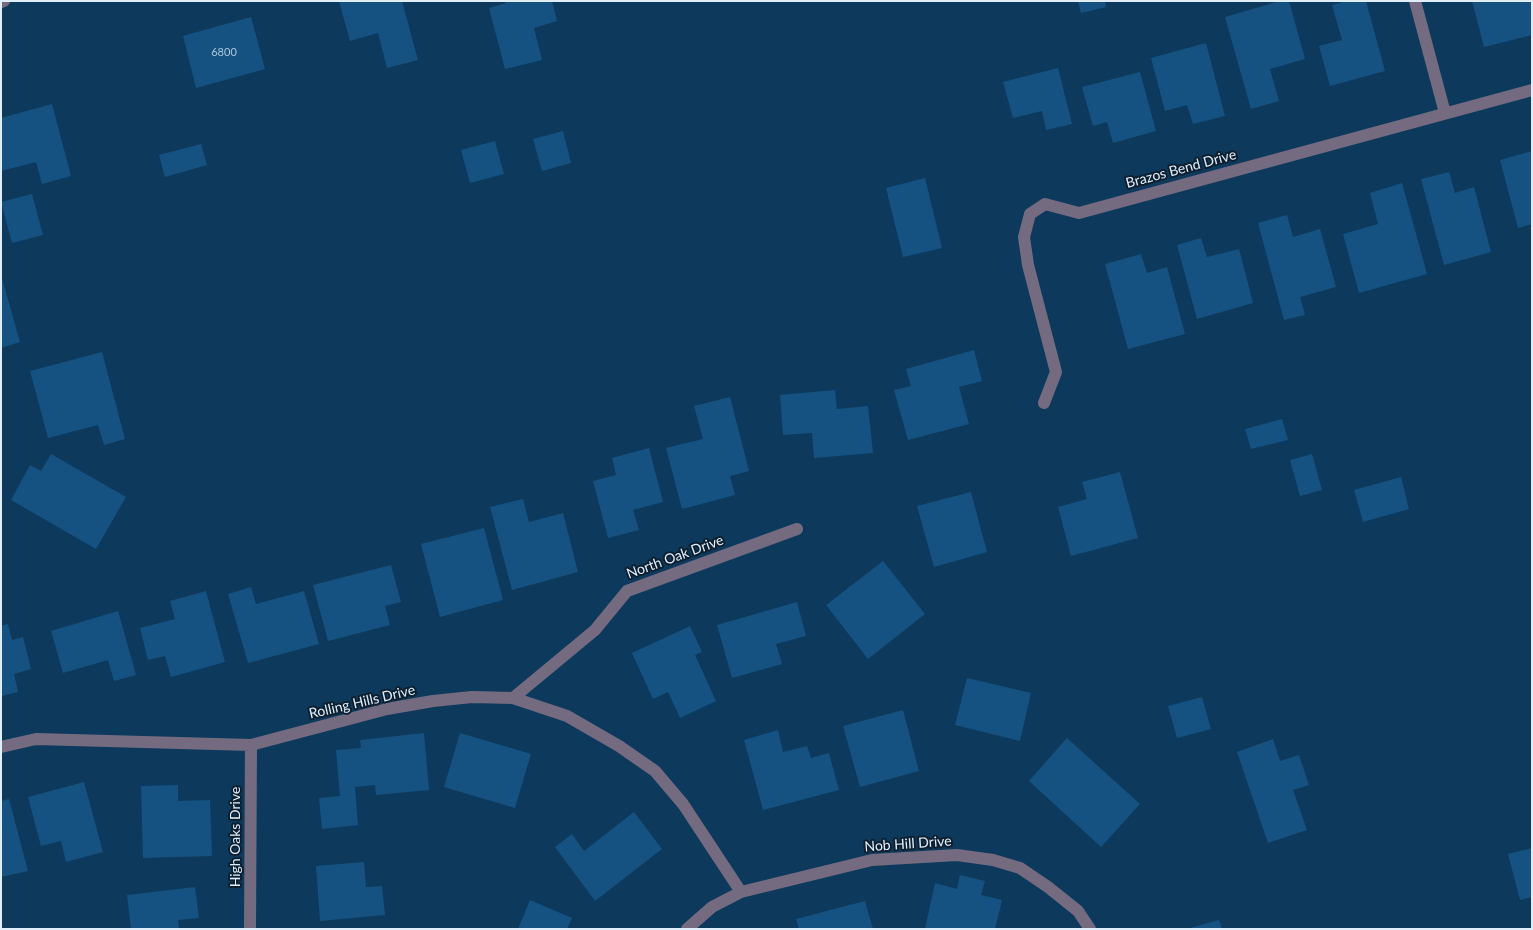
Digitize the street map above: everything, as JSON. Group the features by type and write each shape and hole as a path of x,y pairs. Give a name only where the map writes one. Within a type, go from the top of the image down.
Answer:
{"street":[{"path":"1415,1 1445,112"},
{"name":"Brazos Bend Drive","path":"1044,402 1056,372 1028,265 1024,237 1030,214 1045,204 1079,213 1445,112 1532,90"},
{"name":"North Oak Drive","path":"513,698 595,630 627,590 797,529"},
{"name":"Rolling Hills Drive","path":"1,747 36,739 251,745 387,708 472,697 513,698 567,716 619,746 655,771 683,804 741,892"},
{"name":"High Oaks Drive","path":"250,929 251,745"},
{"name":"Nob Hill Drive","path":"687,929 712,907 741,892 872,860 957,855 993,860 1020,868 1078,911 1090,929"}],"building":[{"path":"339,1 402,1 418,60 387,68 378,33 350,41"},
{"path":"505,1 552,1 557,21 534,28 542,60 505,69 489,8 506,3"},
{"path":"1078,1 1105,1 1106,7 1081,13"},
{"path":"1280,1 1289,1 1305,59 1270,69 1279,101 1251,109 1225,17"},
{"path":"1347,1 1366,1 1385,71 1330,86 1319,46 1342,40 1332,5"},
{"path":"1472,1 1532,1 1532,35 1484,47"},
{"path":"251,17 265,69 196,88 183,36"},
{"path":"1206,43 1225,116 1193,124 1187,105 1165,111 1151,58"},
{"path":"1058,68 1072,124 1046,130 1042,111 1013,118 1003,82"},
{"path":"1140,72 1156,131 1113,143 1107,122 1093,126 1082,87"},
{"path":"52,104 71,176 42,184 36,162 1,171 1,118"},
{"path":"563,131 571,163 542,171 533,139"},
{"path":"495,141 504,174 470,183 461,150"},
{"path":"201,144 207,165 165,177 159,155"},
{"path":"1532,151 1532,224 1518,228 1500,160"},
{"path":"1449,172 1455,193 1474,187 1491,252 1444,265 1421,179"},
{"path":"925,178 942,248 903,257 886,188"},
{"path":"1402,183 1427,274 1359,293 1343,234 1378,224 1370,193"},
{"path":"32,194 43,235 12,243 1,202"},
{"path":"1287,215 1293,237 1320,229 1336,287 1300,297 1305,315 1284,320 1258,223"},
{"path":"1201,238 1207,257 1239,249 1253,303 1197,319 1177,245"},
{"path":"1141,254 1147,273 1167,267 1185,334 1128,349 1105,264"},
{"path":"1,275 20,342 1,348"},
{"path":"974,350 982,381 959,387 969,424 908,440 894,390 911,386 906,369"},
{"path":"102,352 125,439 104,445 98,425 48,438 30,371"},
{"path":"835,390 837,409 868,406 873,453 814,458 812,433 783,435 780,395"},
{"path":"730,397 749,471 730,476 735,495 682,509 666,448 703,439 694,406"},
{"path":"1282,419 1288,440 1251,449 1245,429"},
{"path":"649,448 663,502 633,510 639,530 608,538 593,481 616,475 612,458"},
{"path":"51,454 126,497 96,549 11,500 30,465 41,471"},
{"path":"1312,454 1322,490 1300,496 1290,460"},
{"path":"1120,472 1138,538 1071,556 1058,507 1087,499 1082,482"},
{"path":"1401,477 1409,509 1363,522 1354,490"},
{"path":"971,492 987,552 934,567 917,506"},
{"path":"523,499 529,522 563,513 578,572 512,590 490,507"},
{"path":"484,528 503,600 440,617 421,544"},
{"path":"883,561 925,614 868,659 826,605"},
{"path":"391,565 401,602 385,606 390,625 328,641 313,585"},
{"path":"251,587 256,604 304,591 319,644 248,663 228,594"},
{"path":"206,591 225,662 171,677 165,656 148,660 140,628 175,619 170,601"},
{"path":"797,602 806,636 776,644 782,664 732,678 717,625"},
{"path":"118,611 136,675 114,681 108,660 63,673 51,631"},
{"path":"8,624 12,640 23,637 31,669 14,674 18,692 1,696 1,626"},
{"path":"690,626 702,652 695,655 716,701 680,718 668,692 653,699 632,653"},
{"path":"967,678 1031,693 1020,741 955,725"},
{"path":"1202,697 1211,729 1177,738 1168,706"},
{"path":"903,710 919,771 860,787 843,726"},
{"path":"778,730 783,752 807,746 811,758 829,753 839,790 763,810 744,740"},
{"path":"424,733 429,790 376,795 375,785 355,787 358,825 322,829 319,798 340,796 336,750 361,748 360,740"},
{"path":"460,733 531,754 515,808 444,787"},
{"path":"1067,738 1140,804 1101,847 1029,781"},
{"path":"1273,739 1280,761 1299,755 1309,785 1293,790 1307,830 1268,843 1237,752"},
{"path":"84,782 103,852 66,862 61,841 41,846 28,797"},
{"path":"178,785 178,801 210,800 212,856 143,858 141,786"},
{"path":"9,799 28,871 1,877 1,801"},
{"path":"634,812 662,849 595,901 555,847 572,834 584,851"},
{"path":"1532,848 1532,897 1520,900 1508,854"},
{"path":"364,862 366,887 382,886 385,915 320,921 316,866"},
{"path":"960,875 985,881 981,895 1002,900 995,929 925,929 935,883 957,889"},
{"path":"195,887 199,918 178,920 179,929 131,929 127,895"},
{"path":"530,900 572,918 567,929 518,929"},
{"path":"865,901 873,929 799,929 796,919"},
{"path":"1219,920 1222,929 1190,928"}]}
